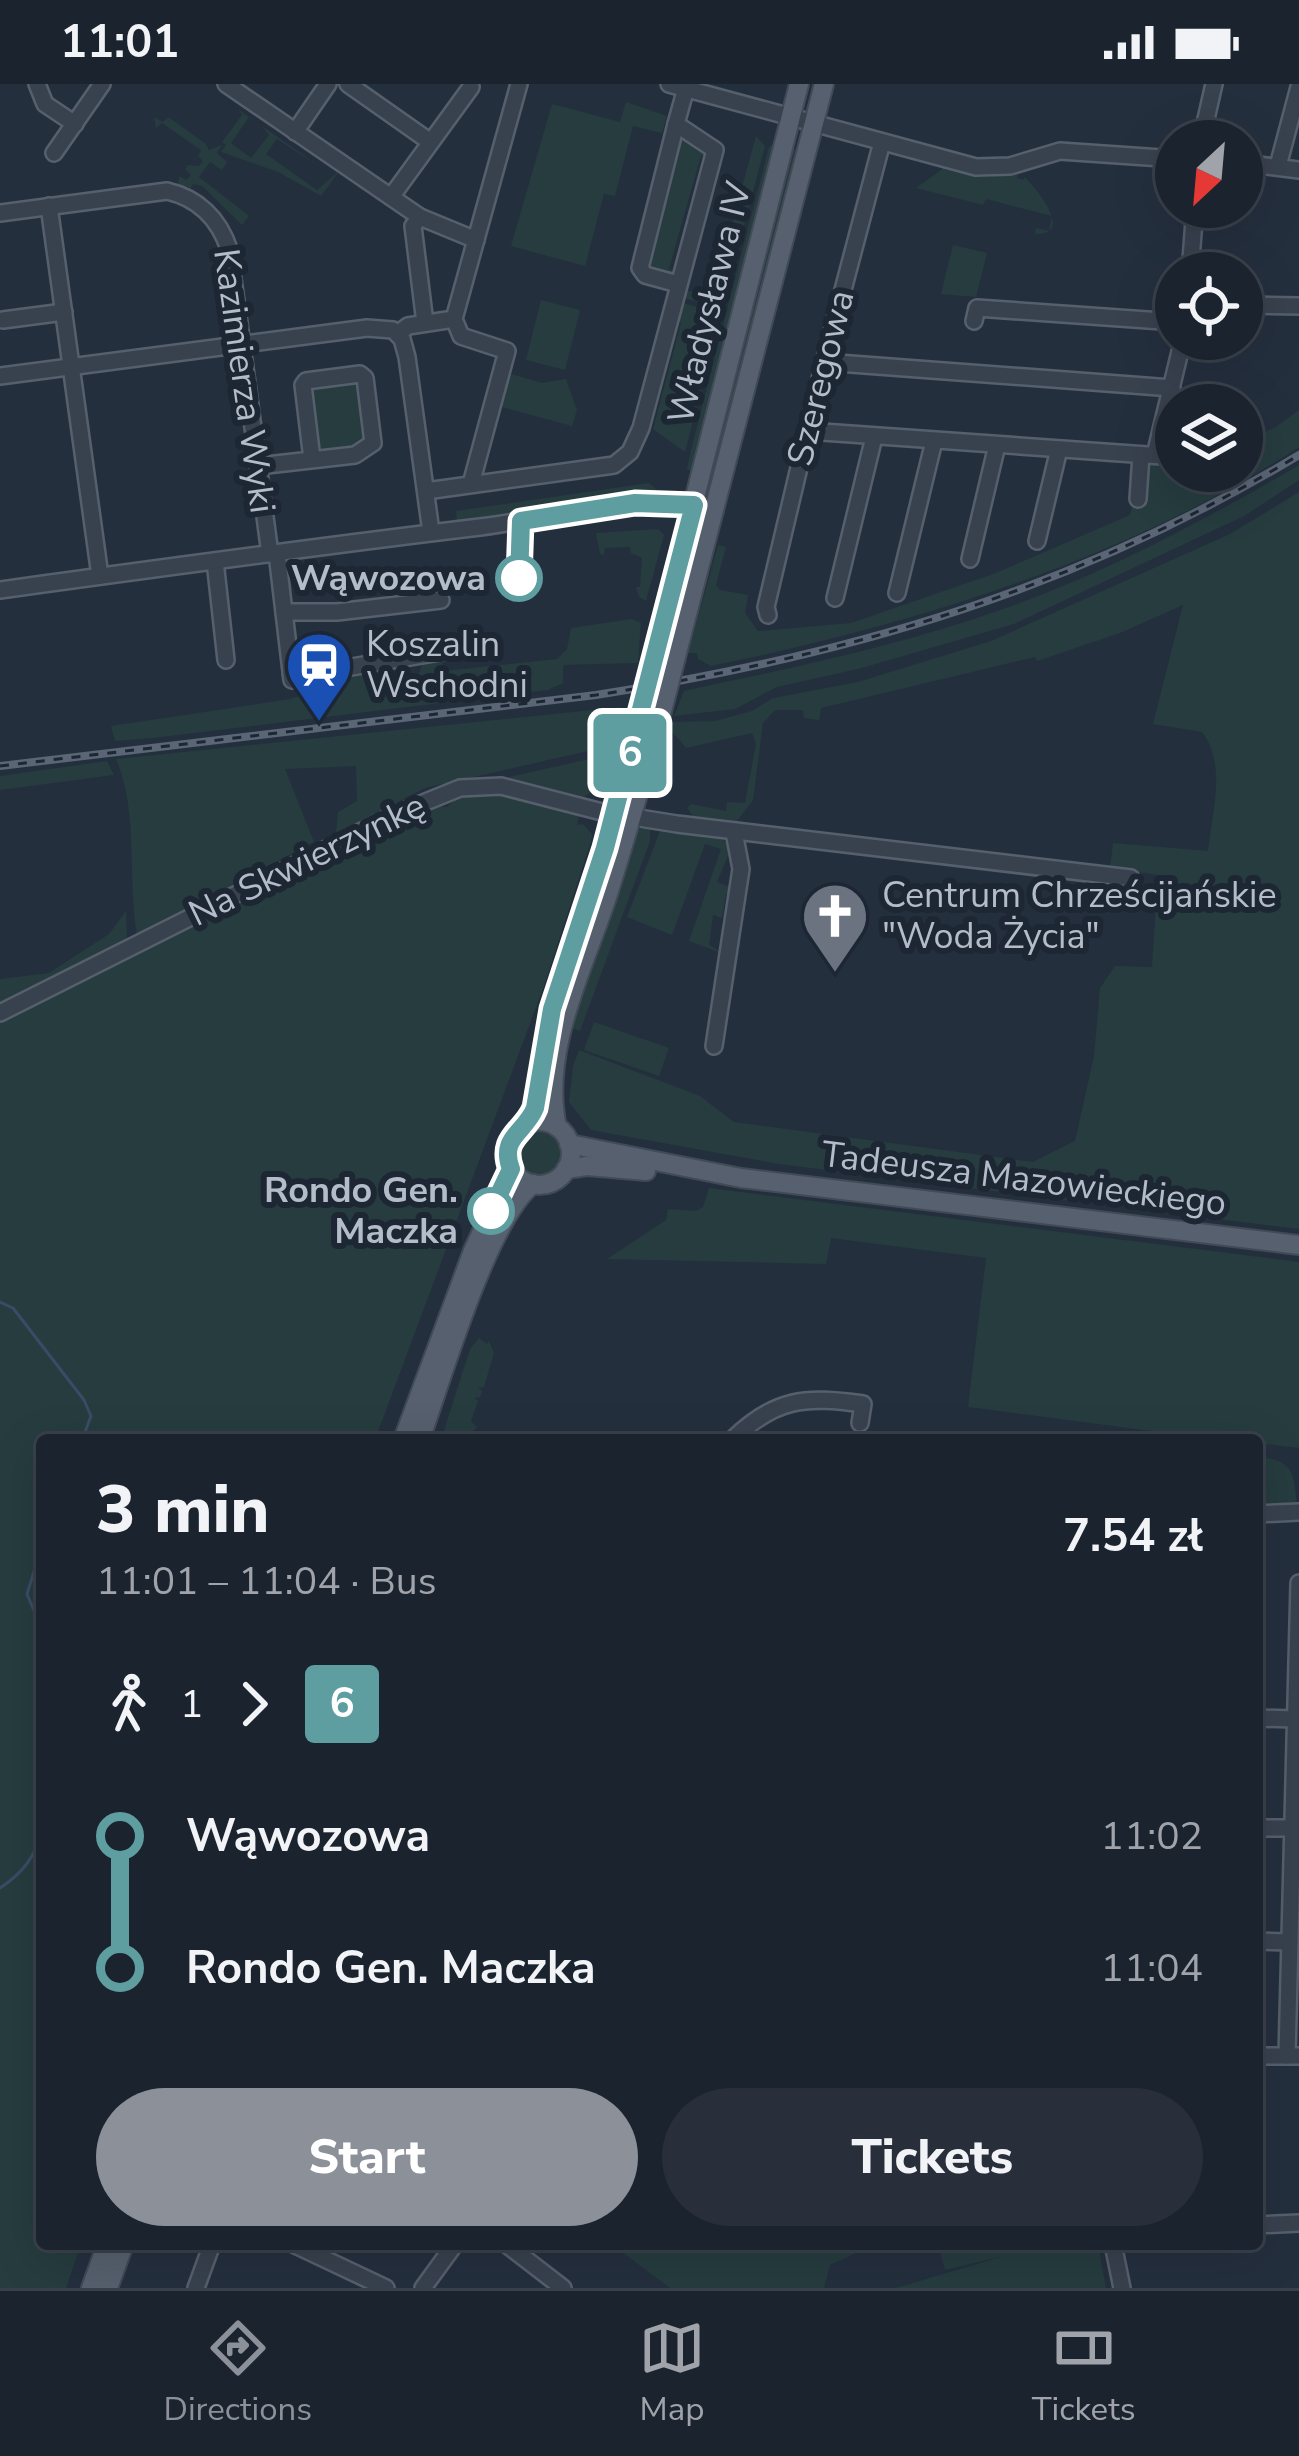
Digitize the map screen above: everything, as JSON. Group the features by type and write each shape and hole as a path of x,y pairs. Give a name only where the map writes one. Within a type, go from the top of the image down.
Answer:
{"main road":[{"name":"Władysława IV","path":"528,1123 536,1103 552,1009 661,716 799,84"},
{"name":"Władysława IV","path":"557,1127 554,1105 565,1020 622,816 639,718 705,507 824,84"},
{"path":"405,1434 472,1251 511,1169 509,1142 518,1129 543,1121 557,1127 569,1144 566,1169 549,1183 533,1184 511,1169"},
{"name":"Tadeusza Mazowieckiego","path":"569,1144 741,1178"},
{"name":"Tadeusza Mazowieckiego","path":"566,1169 741,1178 1299,1245"},
{"path":"422,1434 493,1243 513,1204 533,1184"},
{"path":"91,2288 105,2250"},
{"path":"108,2288 122,2250"}],"street":[{"path":"37,84 45,104 74,124"},
{"path":"54,153 102,84"},
{"path":"226,84 420,217 476,240"},
{"path":"295,132 328,84"},
{"path":"348,84 429,140"},
{"path":"471,484 507,351 461,336 454,319 519,84"},
{"path":"1206,120 1214,84"},
{"path":"678,284 644,275 640,268 676,124 677,86 988,169 1060,151 1155,158"},
{"path":"1278,166 1299,87"},
{"path":"391,197 471,88"},
{"path":"425,490 604,466 623,460 636,442 715,151 676,124"},
{"name":"Szeregowa","path":"768,615 766,607 824,362 882,142"},
{"path":"1263,165 1299,170"},
{"name":"Kazimierza Wyki","path":"0,213 167,191 199,205 214,219 229,249 292,678 446,651"},
{"path":"50,206 100,577"},
{"path":"420,217 413,226 425,323"},
{"path":"1263,305 1299,306"},
{"path":"976,309 1155,321"},
{"path":"3,320 64,312"},
{"path":"399,333 408,326 454,319"},
{"path":"0,376 373,327 399,333"},
{"path":"399,333 407,358 431,532"},
{"path":"824,362 1155,387"},
{"path":"258,466 355,455 373,443 364,378 359,374 302,385 312,459"},
{"path":"808,431 1155,456"},
{"path":"1138,499 1155,435"},
{"path":"835,598 874,437"},
{"path":"897,593 934,441"},
{"path":"970,560 997,445"},
{"path":"1036,541 1059,449"},
{"path":"0,590 635,503 705,507"},
{"path":"215,561 226,660"},
{"path":"284,612 337,612 441,600"},
{"name":"Na Skwierzynkę","path":"0,1012 431,797 460,788 501,786 622,816"},
{"path":"622,816 1131,878"},
{"path":"714,1046 741,869 734,832"},
{"path":"739,1434 766,1411 796,1401 863,1404 860,1423"},
{"path":"1263,1514 1299,1512"},
{"path":"1293,2056 1290,1942 1299,1583"},
{"path":"1263,1718 1295,1719"},
{"path":"1263,1828 1296,1828"},
{"path":"1263,1941 1290,1942"},
{"path":"1263,2225 1299,2223"},
{"path":"196,2288 210,2250"},
{"path":"306,2250 386,2288"},
{"path":"423,2288 451,2250"},
{"path":"513,2250 555,2286"},
{"path":"1114,2250 1122,2288"}],"green space":[{"path":"626,102 667,116 662,133 633,126 615,196 604,194 585,266 511,246 552,104 620,122"},
{"path":"239,110 249,117 231,143 251,158 269,135 262,126 325,170 277,139 266,154 317,190 341,169 321,196 278,172 221,152 226,145 222,142 242,115"},
{"path":"154,117 163,122 168,117 209,150 222,145 217,153 227,162 222,170 210,162 199,177 249,216 242,225 202,186 193,184 188,194 189,187 176,188 180,176 186,180 191,175 185,169 188,165 199,166 203,161 198,156 201,150 162,123 156,128"},
{"path":"756,136 765,146 722,309 680,297 689,291 712,297"},
{"path":"683,139 707,157 701,156 669,269 677,272 674,275 647,269 674,155"},
{"path":"778,145 693,472 687,469 690,454 769,147"},
{"path":"788,147 797,150 781,231 717,478 708,476"},
{"path":"944,168 980,177 1025,177 1051,216 916,188"},
{"path":"953,245 987,253 976,297 941,294"},
{"path":"541,300 580,310 565,370 526,360"},
{"path":"682,303 721,313 685,452 653,429"},
{"path":"505,372 542,383 566,379 577,410 572,426 498,406"},
{"path":"358,378 369,443 358,452 314,457 307,384"},
{"path":"1299,410 1299,447 1263,469 1263,433"},
{"path":"1144,462 1155,463 1155,492 1223,492 1090,555 939,609 711,666 698,659 697,653 688,653 718,545 726,547 716,585 748,595 745,613 758,631 851,623 996,573 1130,515"},
{"path":"1299,465 1299,480 1244,516 1014,624 777,687 735,709 674,716 684,691 885,645 1041,595 1154,544 1252,492 1263,492 1263,486"},
{"path":"649,483 664,496 457,523 456,511"},
{"path":"1299,492 1299,1229 779,1164 591,1130 569,1102 579,1050 700,1096 734,1122 1033,1162 1075,1141 1094,1056 1100,988 1115,966 1152,967 1158,875 1110,868 1113,843 1208,851 1216,789 1210,745 1202,732 1153,724 1183,605 1037,661 1035,657 821,708 819,720 804,718 803,710 775,710 763,723 753,800 737,821 693,816 687,808 691,804 726,811 727,802 745,803 756,744 752,733 686,748 669,722 715,721 752,711 773,698 858,682 991,641 1230,534"},
{"path":"658,529 664,535 646,601 636,587 640,587 642,558 631,553 630,547 605,548 604,555 600,554 596,533"},
{"path":"632,619 641,623 638,663 563,665 563,683 548,690 153,738 115,741 111,726 290,699 318,690 319,677 362,671 366,685 418,677 424,659 436,657 444,671 557,659 567,649 571,628"},
{"path":"621,707 618,722 622,723 606,783 584,797 505,778 598,757 597,749 425,788 336,834 338,812 357,801 356,766 285,769 314,842 137,935 128,801 116,759"},
{"path":"107,761 114,775 0,790 0,776"},
{"path":"476,793 509,796 579,815 577,825 583,824 592,834 544,986 377,1434 36,1434 36,2250 79,2250 66,2288 0,2288 0,1023 436,806 447,807 458,797"},
{"path":"650,826 650,841 580,1031 572,1028 573,1007 634,831"},
{"path":"660,831 720,838 728,844 717,882 730,887 733,894 726,894 722,918 713,915 709,945 724,954 689,941 721,849 705,844 672,935 627,917"},
{"path":"126,911 127,940 0,1003 0,979 49,973 109,934"},
{"path":"594,1022 669,1048 659,1076 584,1050"},
{"path":"539,1129 556,1135 562,1152 556,1169 539,1175 522,1169 516,1152 522,1135"},
{"path":"709,1188 1299,1262 1299,1448 1263,1444 1263,1434 1143,1430 968,1407 986,1258 831,1238 826,1264 607,1259 666,1220 668,1209 703,1207"},
{"path":"479,1338 489,1341 494,1353 484,1387 478,1388 480,1397 474,1398 478,1401 471,1421 477,1427 474,1434 443,1434 470,1349"},
{"path":"1263,1458 1280,1462 1291,1472 1298,1512 1263,1510"},
{"path":"619,2250 862,2250 830,2265 824,2288 670,2288"},
{"path":"940,2250 1099,2250 1106,2288 896,2288 1004,2256 945,2270"}],"waterway":[{"path":"0,1302 13,1308 84,1400 91,1416 84,1434"},
{"path":"36,1565 27,1594 36,1616"},
{"path":"0,1888 27,1863 36,1847"}],"railway":[{"path":"0,766 596,695 782,660 872,637 1047,579 1216,502 1299,455"}],"bus line":[{"name":"6","path":"491,1211 511,1169 510,1138 528,1123 535,1108 552,1009 593,891 694,505 635,503 521,521 519,578"}],"place":[{"name":"Wąwozowa","path":"519,578"},
{"name":"Koszalin Wschodni","path":"319,724"},
{"name":"Centrum Chrześcijańskie \"Woda Życia\"","path":"835,975"},
{"name":"Rondo Gen. Maczka","path":"491,1211"}]}
